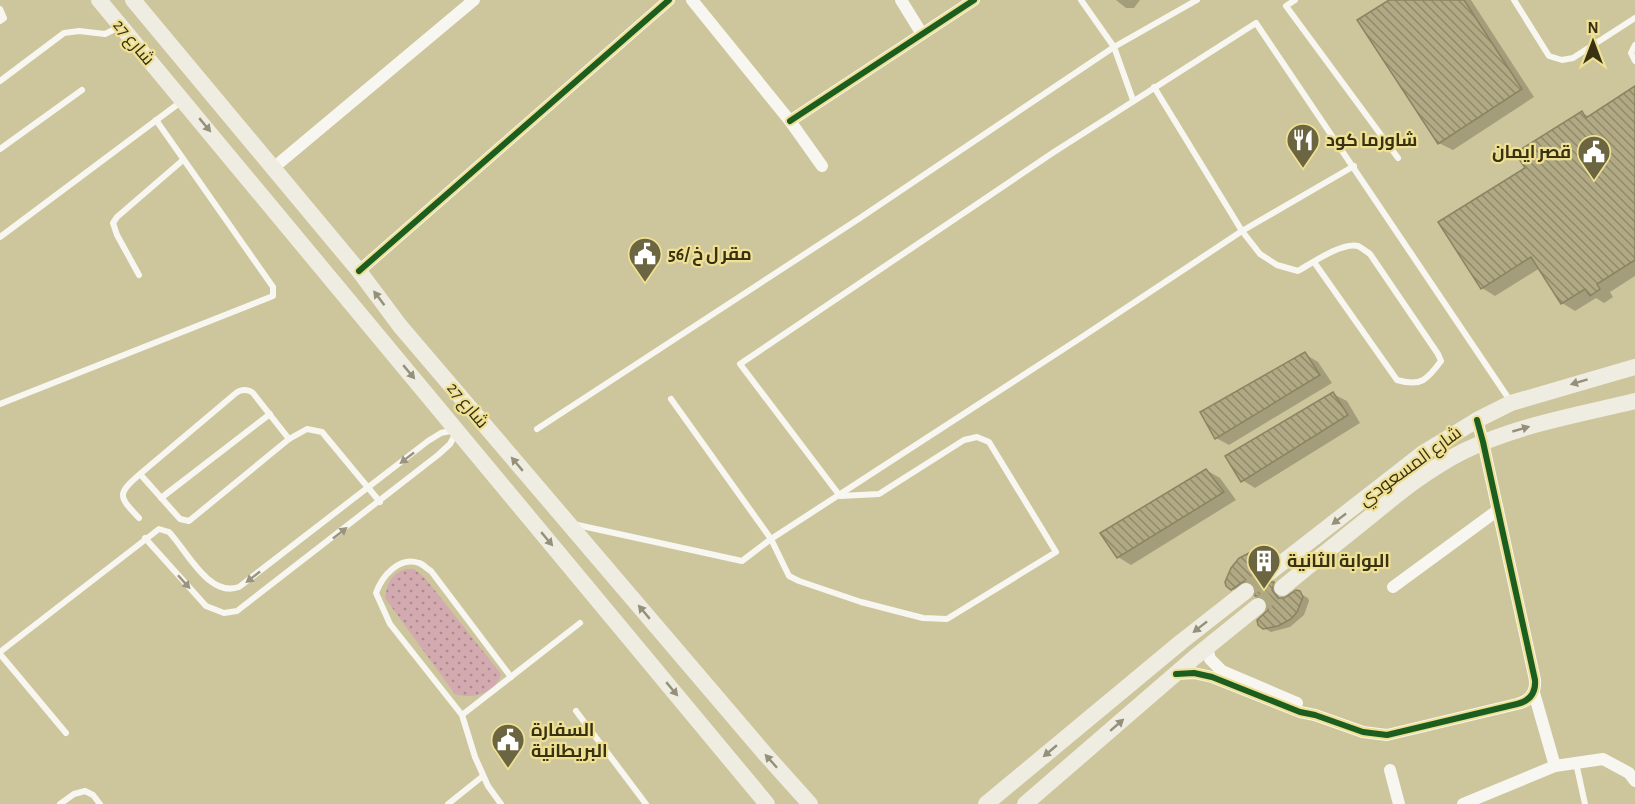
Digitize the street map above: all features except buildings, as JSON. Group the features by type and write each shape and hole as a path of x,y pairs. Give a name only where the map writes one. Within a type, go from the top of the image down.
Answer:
{"main road":[{"name":"شارع 27","path":"99,0 766,803"},
{"name":"شارع 27","path":"133,0 358,271 400,326 810,804"},
{"path":"383,341 400,326"},
{"name":"شارع المسعودي","path":"1269,573 1423,453 1477,420 1511,403 1635,367"},
{"name":"شارع المسعودي","path":"1281,588 1416,480 1444,462 1483,442 1529,427 1635,401"},
{"path":"457,430 475,414"},
{"path":"986,804 1246,591"},
{"path":"1024,804 1258,606"}],"street":[{"path":"272,169 474,0"},
{"path":"358,271 669,0"},
{"path":"692,0 790,121 822,166"},
{"path":"901,0 922,34"},
{"path":"790,121 974,0"},
{"path":"1477,420 1535,680 1533,693 1555,766"},
{"path":"1393,587 1498,510"},
{"path":"1207,648 1210,659 1221,671 1304,705 1315,715"},
{"path":"1176,674 1203,675 1300,712 1363,732 1387,735 1524,702 1533,693"},
{"path":"1463,804 1555,766 1603,759 1629,772 1635,781"},
{"path":"1390,770 1399,804"}],"lane":[{"path":"1081,0 1114,47 1133,100"},
{"path":"537,429 860,218 1114,47 1197,0"},
{"path":"1295,0 1286,6 1398,158"},
{"path":"1514,0 1549,56 1562,60 1573,58 1635,18"},
{"path":"0,9 4,18 0,21"},
{"path":"840,496 740,364 1133,100 1256,23 1511,403"},
{"path":"0,81 64,33 79,31 105,34 121,26"},
{"path":"1635,45 1631,53 1635,61"},
{"path":"1154,87 1242,231 1260,254 1277,265 1298,271 1314,262 1344,246 1358,246 1370,254 1442,361 1429,377 1411,384 1396,380 1314,262"},
{"path":"0,149 82,90"},
{"path":"0,237 184,100"},
{"path":"0,404 273,296 273,287 156,120"},
{"path":"139,275 117,235 114,223 117,217 183,160"},
{"path":"567,522 742,561 771,539 1242,231 1354,166"},
{"path":"139,518 124,502 122,496 126,486 238,391 245,389 251,391 289,439"},
{"path":"671,399 771,539 789,576 840,596 923,618 947,619 1056,552 989,442 977,437 964,440 879,494 840,496"},
{"path":"161,498 270,414"},
{"path":"140,474 180,519 191,520 289,439 307,429 322,432 380,502"},
{"path":"66,733 0,653 145,538 159,529 166,530 213,584 226,590 232,589 245,583 434,437 457,430"},
{"path":"145,538 206,606 218,612 230,613 248,605 380,502 444,450 457,430"},
{"path":"501,804 483,776 462,715 390,624 376,593 380,581 398,565 410,562 420,563 431,572 511,677"},
{"path":"462,715 580,623"},
{"path":"576,711 646,804"},
{"path":"1575,763 1585,804"},
{"path":"448,804 483,776"},
{"path":"60,804 74,794 85,791 93,795 99,804"}],"shaded area":[{"path":"414,569 425,578 501,674 489,690 469,696 455,694 385,598 391,579 396,573"}],"tunnel":[{"path":"1246,591 1269,573"},
{"path":"1258,606 1282,588"}],"cycle path":[{"path":"359,271 669,0"},
{"path":"790,121 974,0"},
{"path":"1176,674 1194,673 1212,677 1300,712 1363,732 1387,735 1522,703 1529,699 1533,693 1535,680 1477,420"}],"place":[{"name":"شاورما كود","path":"1303,169"},
{"name":"قصر ايمان","path":"1594,181"},
{"name":"مقر ل خ /56","path":"645,283"},
{"name":"البوابة الثانية","path":"1264,590"},
{"name":"السفارة البريطانية","path":"508,769"}]}
